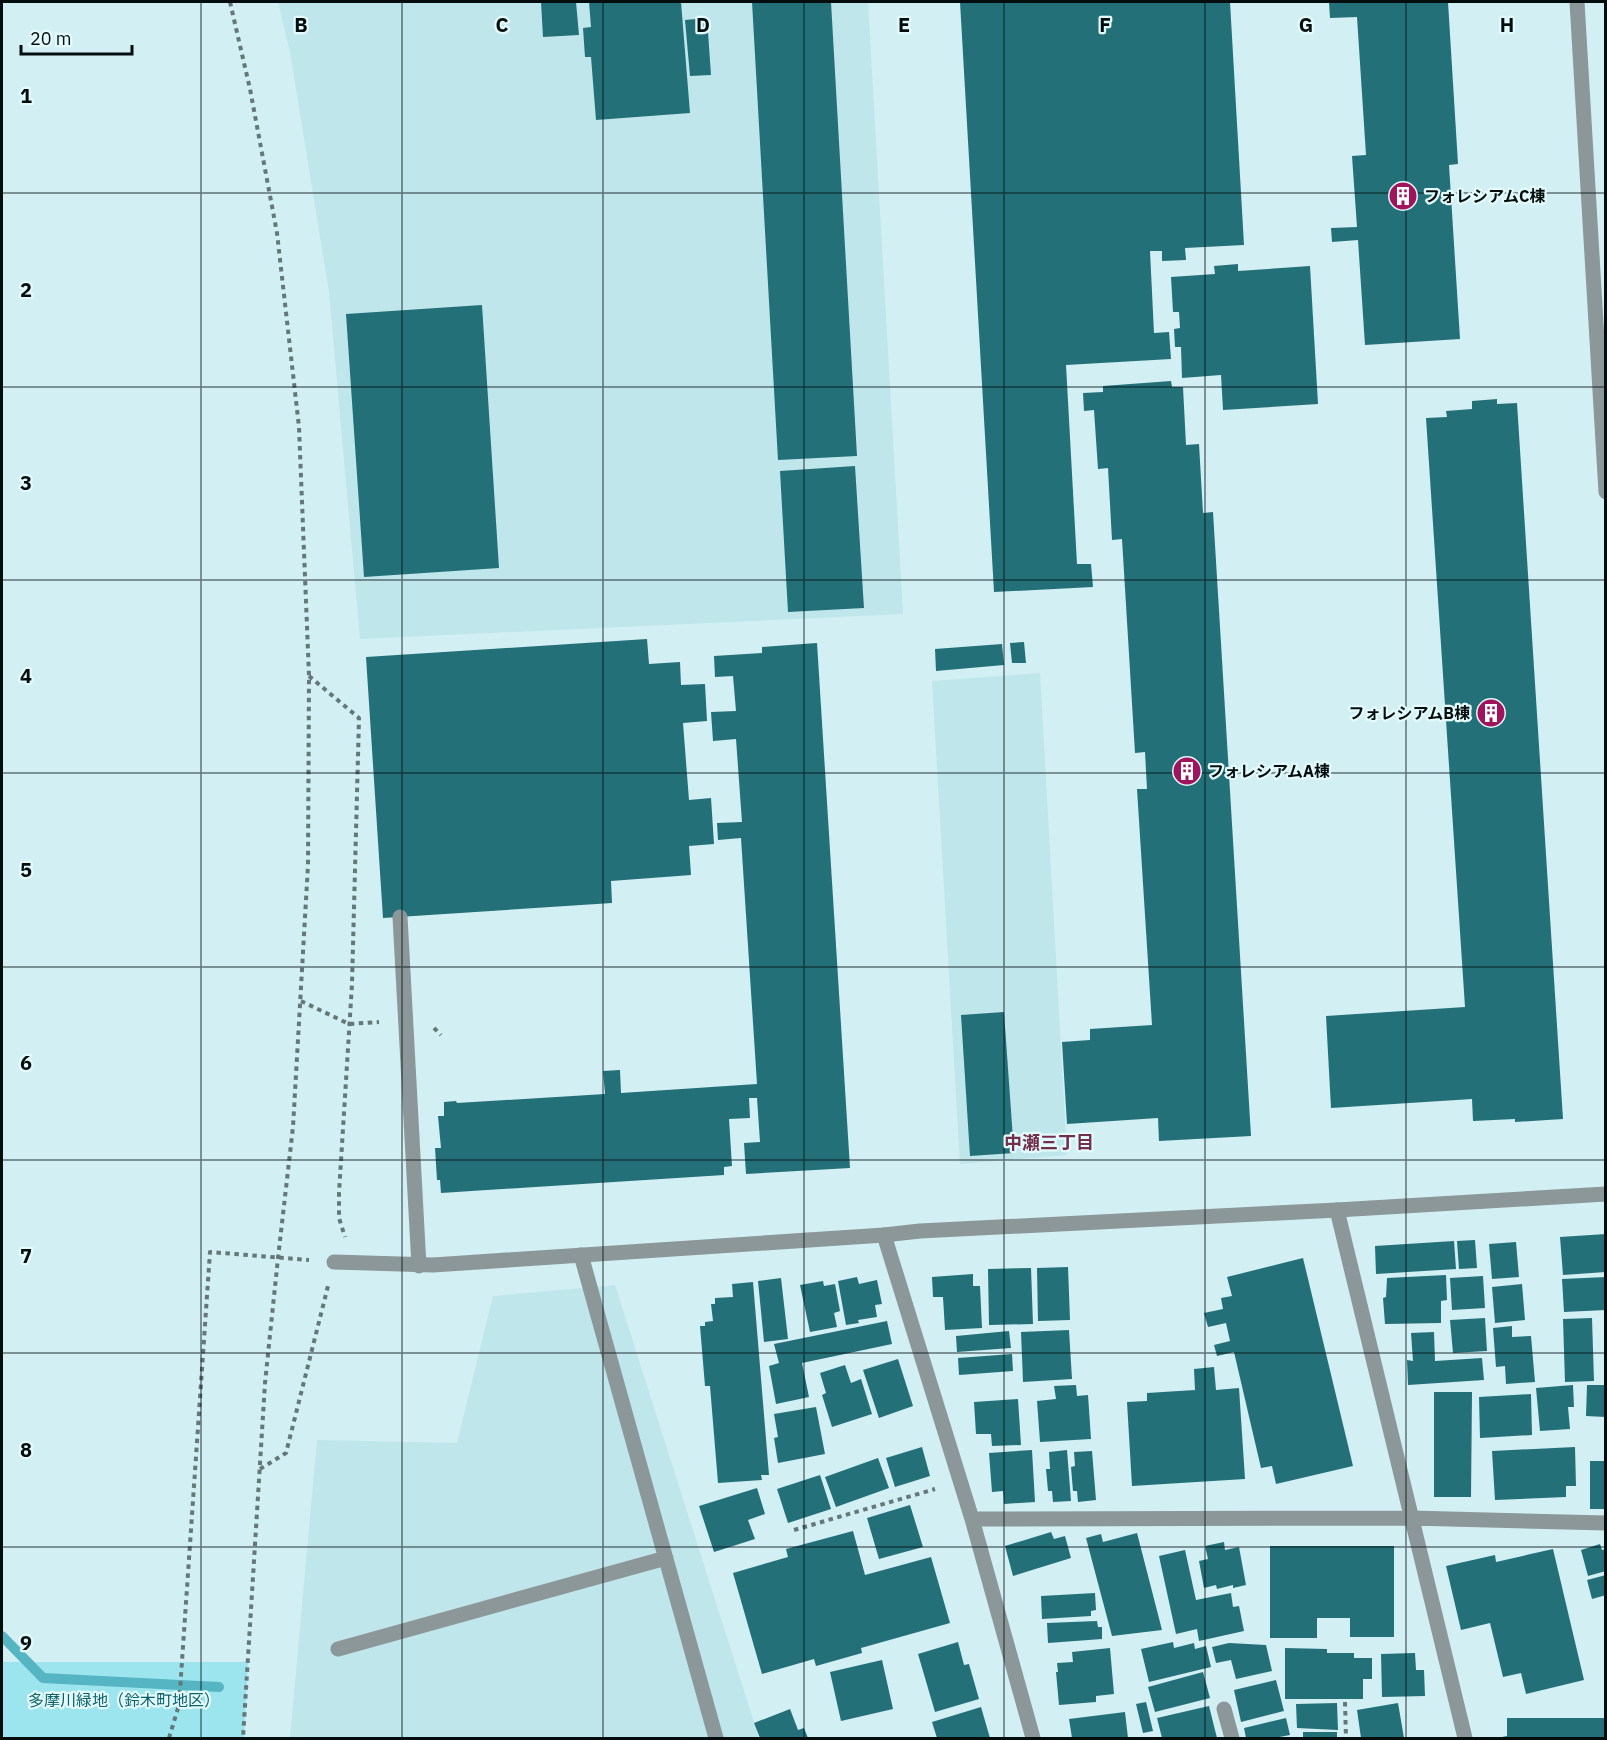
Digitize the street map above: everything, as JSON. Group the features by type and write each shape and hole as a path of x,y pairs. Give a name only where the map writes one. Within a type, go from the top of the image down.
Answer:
{"street":[{"path":"1577,2 1605,492"},
{"path":"400,917 419,1266"},
{"path":"334,1262 419,1266 920,1231 1605,1194"},
{"path":"1337,1210 1465,1738"},
{"path":"884,1235 972,1519 1033,1738"},
{"path":"582,1255 716,1738"},
{"path":"972,1519 1411,1518 1605,1523"},
{"path":"338,1649 666,1558"},
{"path":"1224,1708 1232,1738"}],"path":[{"path":"230,2 250,89 279,244 299,427 309,676 308,865 301,1001 293,1127 265,1383 243,1738"},
{"path":"309,676 359,718 352,984 339,1193 339,1218 345,1238"},
{"path":"301,1001 349,1024 425,1019 441,1035"},
{"path":"169,1738 179,1705 210,1252 278,1258"},
{"path":"260,1469 286,1453 334,1262"},
{"path":"794,1530 960,1482"},
{"path":"1345,1702 1346,1738"}],"shaded area":[{"path":"278,2 868,2 903,614 360,639 329,292 290,52"},
{"path":"1040,673 1067,1155 960,1164 932,681"},
{"path":"615,1285 759,1738 290,1738 317,1440 457,1443 493,1296"}],"green space":[{"name":"多摩川緑地（鈴木町地区）","path":"2,1662 248,1662 244,1738 2,1738"}],"building":[{"path":"541,2 576,2 579,35 543,37"},
{"path":"589,2 681,2 690,113 596,120 591,57 585,57 583,28 591,27"},
{"path":"752,2 831,2 857,456 778,460"},
{"path":"960,2 1230,2 1244,245 1185,248 1186,260 1162,261 1162,251 1150,251 1154,333 1169,332 1171,359 1066,365 1077,564 1091,564 1093,587 994,592"},
{"name":"フォレシアムC棟","path":"1329,2 1448,2 1458,164 1449,165 1460,339 1365,345 1358,240 1332,242 1331,228 1357,227 1352,156 1366,155 1357,17 1330,18"},
{"path":"707,18 711,75 690,76 685,20"},
{"path":"1238,264 1238,271 1310,266 1318,404 1223,410 1221,375 1182,378 1181,347 1175,347 1174,329 1180,328 1179,312 1173,312 1171,277 1215,274 1214,266"},
{"path":"482,305 499,568 364,577 346,314"},
{"name":"フォレシアムA棟","path":"1171,381 1172,387 1183,387 1186,445 1199,444 1203,513 1213,512 1251,1136 1159,1141 1158,1118 1067,1124 1062,1042 1090,1040 1090,1029 1152,1025 1137,789 1147,789 1145,752 1135,753 1122,539 1112,540 1108,468 1098,469 1094,410 1084,411 1083,393 1103,392 1103,386"},
{"name":"フォレシアムB棟","path":"1497,399 1497,404 1517,403 1563,1119 1515,1122 1515,1119 1473,1121 1472,1099 1331,1108 1326,1016 1465,1007 1426,418 1447,417 1446,411 1472,409 1472,401"},
{"path":"855,466 864,608 788,612 780,471"},
{"path":"647,639 649,664 680,662 681,685 705,684 707,721 683,723 689,800 711,798 714,844 689,846 691,875 611,881 612,903 383,918 366,657"},
{"path":"1024,642 1026,663 1012,663 1010,643"},
{"path":"817,643 850,1168 746,1174 744,1143 760,1142 757,1098 749,1098 750,1118 729,1119 732,1166 724,1167 724,1175 441,1193 440,1180 437,1180 435,1148 441,1148 438,1116 444,1116 444,1102 605,1094 603,1071 620,1070 621,1093 757,1084 741,838 718,840 717,823 742,822 736,739 713,741 711,712 736,711 733,676 715,677 714,656 762,653 762,647"},
{"path":"1002,644 1004,665 936,671 935,649"},
{"path":"1004,1012 1014,1153 970,1156 961,1015"},
{"path":"1606,1234 1606,1272 1563,1275 1560,1237"},
{"path":"1475,1240 1477,1268 1459,1269 1457,1241"},
{"path":"1454,1241 1456,1269 1376,1274 1375,1246"},
{"path":"1516,1242 1519,1277 1492,1279 1489,1244"},
{"path":"1303,1258 1353,1466 1276,1484 1272,1466 1261,1468 1234,1352 1217,1356 1214,1345 1230,1341 1226,1323 1208,1327 1204,1313 1223,1309 1221,1298 1232,1296 1227,1277"},
{"path":"1068,1267 1070,1320 1038,1321 1037,1268"},
{"path":"1031,1268 1033,1324 989,1325 988,1269"},
{"path":"973,1274 973,1286 980,1286 982,1328 945,1330 943,1297 933,1297 932,1277"},
{"path":"1446,1275 1447,1300 1441,1301 1441,1323 1385,1324 1383,1298 1386,1297 1387,1278"},
{"path":"1483,1276 1485,1308 1452,1310 1450,1278"},
{"path":"857,1277 859,1284 877,1280 882,1304 875,1305 877,1317 858,1320 859,1323 846,1325 838,1281"},
{"path":"1606,1277 1606,1310 1564,1312 1562,1279"},
{"path":"781,1278 788,1339 764,1342 758,1281"},
{"path":"823,1281 824,1286 835,1284 840,1311 834,1313 837,1327 810,1332 800,1285"},
{"path":"753,1282 769,1475 761,1475 762,1480 718,1483 710,1386 705,1386 700,1326 705,1326 705,1322 713,1321 711,1304 715,1304 715,1298 733,1297 732,1284"},
{"path":"1522,1284 1525,1320 1495,1323 1492,1287"},
{"path":"1485,1318 1487,1351 1453,1353 1450,1320"},
{"path":"1592,1318 1594,1381 1565,1382 1563,1319"},
{"path":"887,1321 892,1344 802,1363 809,1397 776,1404 769,1366 779,1363 774,1344"},
{"path":"1512,1326 1512,1337 1531,1336 1535,1382 1506,1384 1505,1366 1496,1367 1493,1328"},
{"path":"1069,1330 1072,1379 1023,1382 1021,1332"},
{"path":"1009,1331 1011,1348 957,1352 956,1336"},
{"path":"1434,1332 1435,1361 1482,1358 1484,1380 1408,1385 1407,1360 1413,1361 1411,1333"},
{"path":"1012,1354 1013,1371 959,1375 958,1358"},
{"path":"898,1359 913,1406 879,1418 863,1370"},
{"path":"845,1365 851,1383 861,1379 872,1414 832,1427 822,1395 826,1393 820,1373"},
{"path":"1214,1367 1216,1390 1239,1388 1245,1479 1132,1486 1127,1402 1147,1401 1147,1393 1195,1390 1194,1369"},
{"path":"1076,1385 1077,1396 1088,1395 1091,1439 1040,1442 1037,1401 1056,1399 1054,1386"},
{"path":"1573,1385 1574,1407 1568,1407 1570,1429 1540,1431 1536,1388"},
{"path":"1587,1385 1606,1385 1606,1417 1586,1416"},
{"path":"1434,1392 1472,1392 1471,1497 1434,1497"},
{"path":"1531,1394 1532,1435 1480,1438 1479,1397"},
{"path":"1018,1399 1021,1445 992,1446 991,1434 976,1434 974,1402"},
{"path":"816,1407 825,1454 778,1463 774,1438 778,1437 774,1414"},
{"path":"922,1447 930,1476 895,1487 886,1458"},
{"path":"1575,1447 1576,1486 1566,1486 1566,1497 1495,1500 1492,1451"},
{"path":"1032,1450 1035,1502 1004,1504 1003,1491 992,1492 989,1453"},
{"path":"1067,1450 1071,1501 1053,1502 1052,1491 1048,1491 1046,1469 1050,1469 1049,1452"},
{"path":"1092,1451 1096,1500 1078,1502 1077,1491 1073,1491 1071,1467 1075,1466 1074,1452"},
{"path":"878,1458 889,1488 836,1507 825,1477"},
{"path":"1590,1461 1606,1461 1606,1509 1590,1509"},
{"path":"820,1475 831,1509 788,1523 777,1489"},
{"path":"757,1488 765,1514 748,1520 755,1539 714,1552 699,1506"},
{"path":"910,1505 923,1547 879,1559 867,1518"},
{"path":"853,1531 865,1575 931,1557 950,1623 861,1648 862,1653 816,1666 814,1659 762,1674 733,1573 788,1557 786,1549"},
{"path":"1051,1532 1054,1539 1065,1536 1071,1558 1013,1576 1005,1546"},
{"path":"1137,1533 1162,1630 1112,1636 1086,1538 1101,1534 1103,1542"},
{"path":"1224,1542 1225,1550 1239,1547 1246,1585 1217,1589 1216,1585 1204,1588 1199,1561 1208,1559 1205,1546"},
{"path":"1600,1544 1602,1550 1606,1549 1606,1571 1588,1576 1581,1550"},
{"path":"1270,1546 1394,1546 1394,1637 1350,1637 1350,1618 1317,1618 1317,1638 1270,1638"},
{"path":"1553,1549 1584,1680 1526,1694 1521,1673 1503,1677 1490,1623 1461,1630 1446,1566 1495,1555 1496,1562"},
{"path":"1185,1550 1196,1600 1231,1593 1233,1607 1239,1606 1244,1631 1199,1641 1197,1629 1176,1634 1159,1556"},
{"path":"1606,1575 1606,1595 1592,1599 1587,1580"},
{"path":"1095,1593 1096,1610 1091,1611 1091,1616 1042,1619 1041,1596"},
{"path":"1097,1621 1098,1627 1102,1627 1102,1639 1048,1643 1047,1623"},
{"path":"958,1642 964,1665 969,1664 979,1699 935,1712 918,1654"},
{"path":"1173,1642 1174,1648 1194,1643 1195,1649 1206,1646 1211,1667 1149,1682 1141,1649"},
{"path":"1229,1643 1266,1645 1272,1671 1236,1679 1231,1660 1216,1663 1212,1647"},
{"path":"1110,1648 1114,1694 1096,1696 1096,1702 1059,1705 1057,1663 1073,1662 1072,1652"},
{"path":"1285,1648 1327,1649 1327,1653 1354,1653 1354,1658 1372,1658 1372,1679 1363,1679 1363,1699 1285,1699"},
{"path":"1415,1653 1416,1670 1424,1670 1425,1696 1382,1697 1381,1654"},
{"path":"882,1660 893,1709 841,1721 830,1672"},
{"path":"1203,1672 1210,1698 1155,1712 1148,1687"},
{"path":"1276,1680 1284,1711 1241,1722 1234,1690"},
{"path":"1146,1702 1153,1731 1143,1733 1136,1704"},
{"path":"1337,1703 1338,1730 1297,1728 1296,1704"},
{"path":"1398,1703 1404,1738 1361,1738 1357,1710"},
{"path":"1209,1706 1217,1738 1162,1738 1157,1718"},
{"path":"981,1707 990,1738 937,1738 932,1722"},
{"path":"790,1709 798,1730 804,1728 808,1738 760,1738 754,1723"},
{"path":"1125,1712 1128,1738 1072,1738 1069,1719"},
{"path":"1286,1718 1290,1735 1274,1738 1246,1738 1244,1728"},
{"path":"1507,1718 1606,1718 1606,1738 1502,1738 1507,1736"},
{"path":"1303,1732 1337,1732 1337,1738 1303,1738"}],"waterway":[{"path":"2,1636 43,1678 219,1687"}],"place":[{"name":"フォレシアムC棟","path":"1403,196"},
{"name":"フォレシアムB棟","path":"1491,713"},
{"name":"フォレシアムA棟","path":"1187,771"}],"district":[{"name":"中瀬三丁目","path":"1049,1143"}]}
